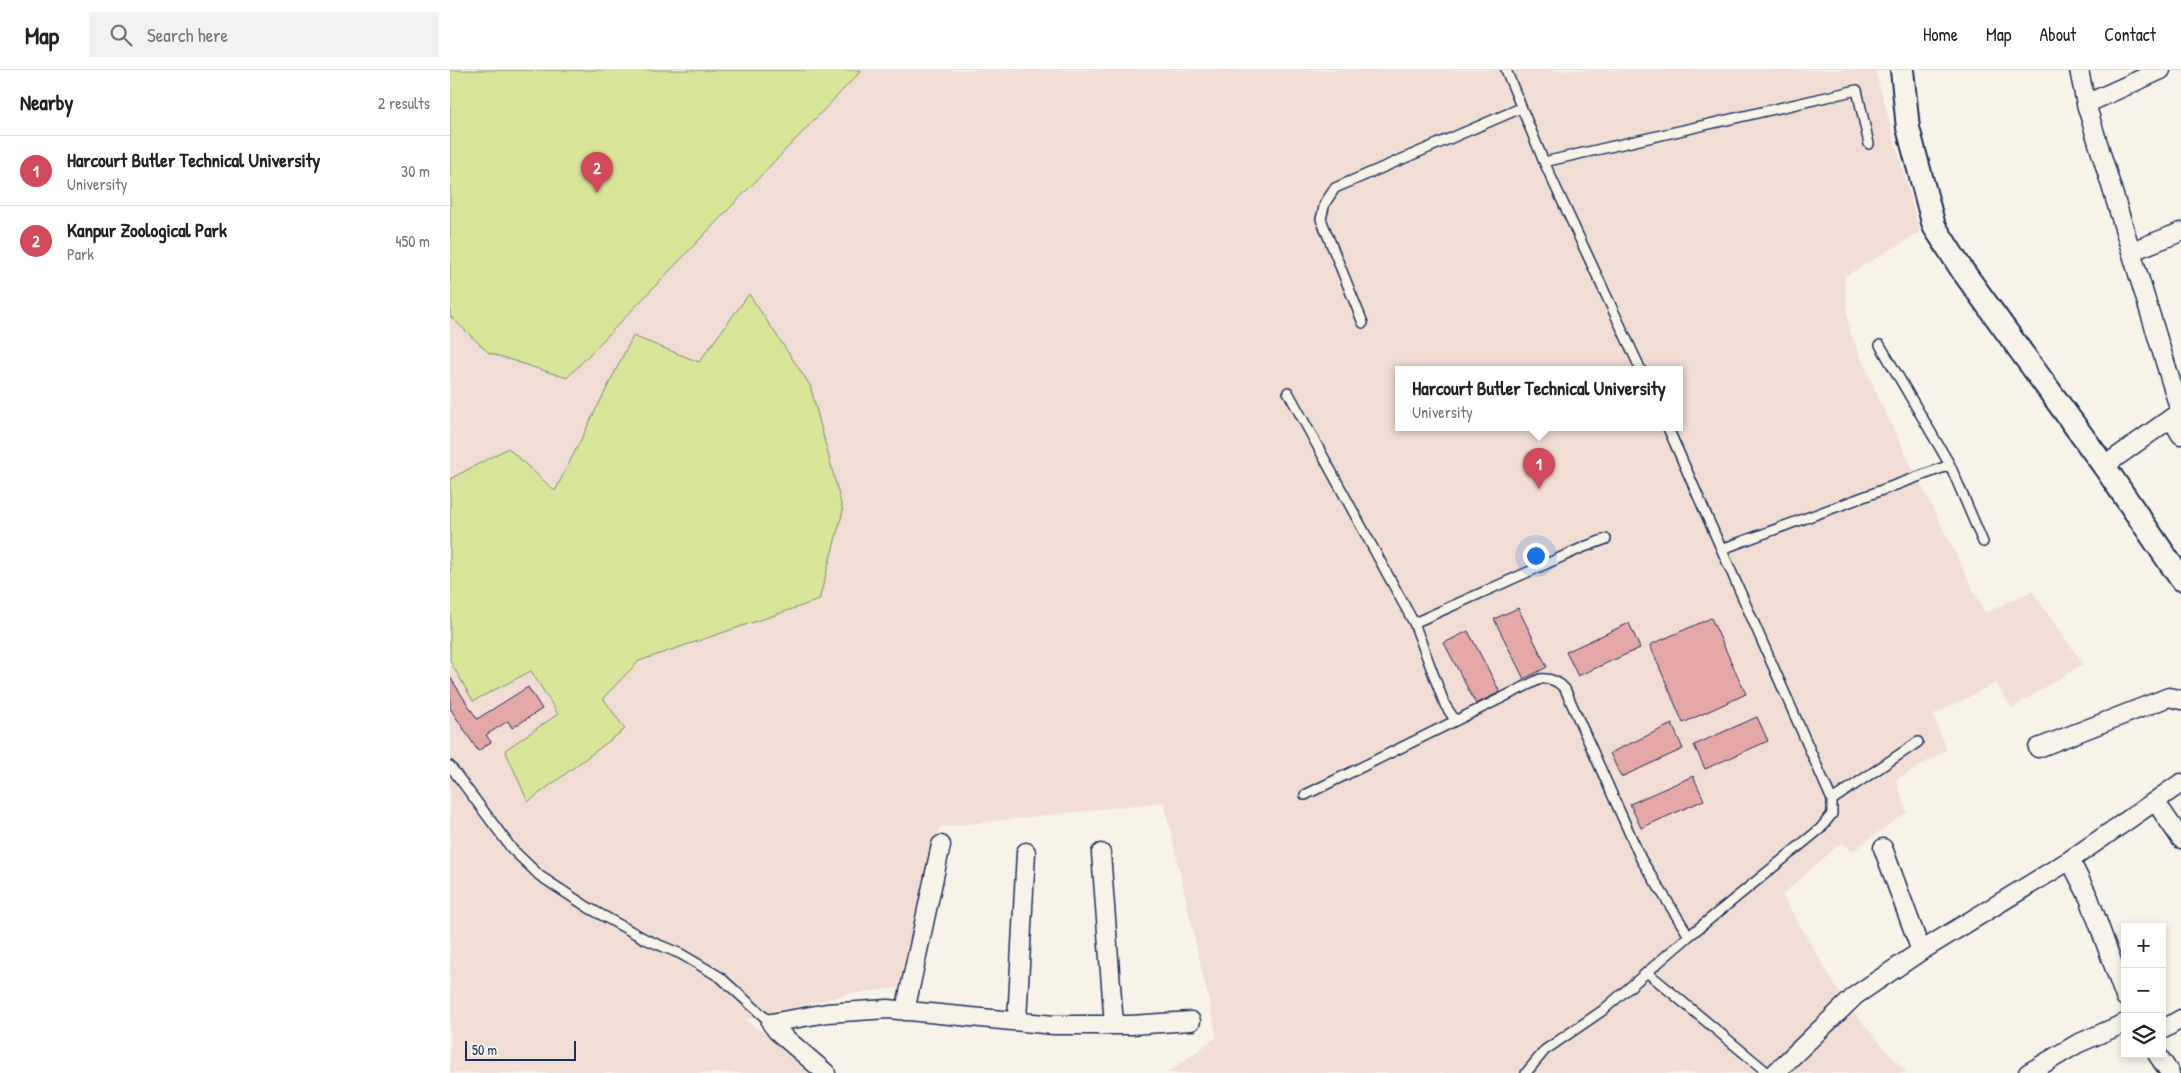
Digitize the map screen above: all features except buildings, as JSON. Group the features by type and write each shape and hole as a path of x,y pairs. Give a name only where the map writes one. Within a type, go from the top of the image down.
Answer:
{"street":[{"path":"1902,70 1908,128 1934,226 1962,270 2104,466 2181,579"},
{"path":"2079,70 2086,104 2132,251 2177,413 2181,435"},
{"path":"2086,104 2162,70"},
{"path":"2132,251 2181,232"},
{"path":"2104,466 2177,413"},
{"path":"2038,748 2169,697 2181,700"},
{"path":"1775,1073 1856,995 1922,951 2070,860 2181,783"},
{"path":"2155,801 2181,839"},
{"path":"905,1011 941,845"},
{"path":"1883,848 1922,951"},
{"path":"1017,1021 1026,852"},
{"path":"1101,853 1114,1025"},
{"path":"2070,860 2089,898 2121,985"},
{"path":"826,1073 777,1031 771,1023 827,1013 888,1009 1054,1025 1114,1025 1191,1021"},
{"path":"2166,1028 2181,1019"},
{"path":"2028,1073 2077,1044 2121,1025"},
{"path":"2160,1058 2170,1073"}],"lane":[{"path":"1506,70 1544,162 1639,366"},
{"path":"1544,162 1857,90 1869,144"},
{"path":"1362,324 1321,220 1325,203 1335,188 1521,108"},
{"path":"1880,345 1950,466 1983,542"},
{"path":"1288,392 1414,623 1445,705 1455,720"},
{"path":"1526,1073 1545,1050 1602,1011 1689,936 1820,829 1832,814 1832,800 1669,431"},
{"path":"1722,549 1950,466"},
{"path":"1414,623 1606,539"},
{"path":"1305,795 1540,679 1550,678 1560,683 1565,689 1640,859 1689,936"},
{"path":"1832,800 1918,742"},
{"path":"450,766 512,849 540,876 589,908 645,939 681,954 720,977 771,1023"},
{"path":"1648,973 1768,1073"}],"shaded area":[{"path":"862,70 1875,70 1920,232 1844,277 1849,330 1881,404 1985,613 2032,591 2083,664 2012,708 1996,683 1933,715 1947,750 1896,780 1907,812 1851,852 1842,842 1782,895 1846,1004 1907,1073 1167,1073 1217,1037 1164,802 940,827 898,988 848,994 745,1020 793,1053 812,1073 450,1073 450,316 489,353 567,378"}],"green space":[{"path":"450,70 862,70 567,378 489,353 450,316"},
{"path":"749,294 810,385 843,511 819,600 639,661 603,698 625,729 528,802 505,750 558,714 531,671 473,701 450,661 450,479 508,448 555,491 633,336 699,362"}],"place":[{"name":"Kanpur Zoological Park","path":"597,193"},
{"name":"Harcourt Butler Technical University","path":"1539,489"}]}
